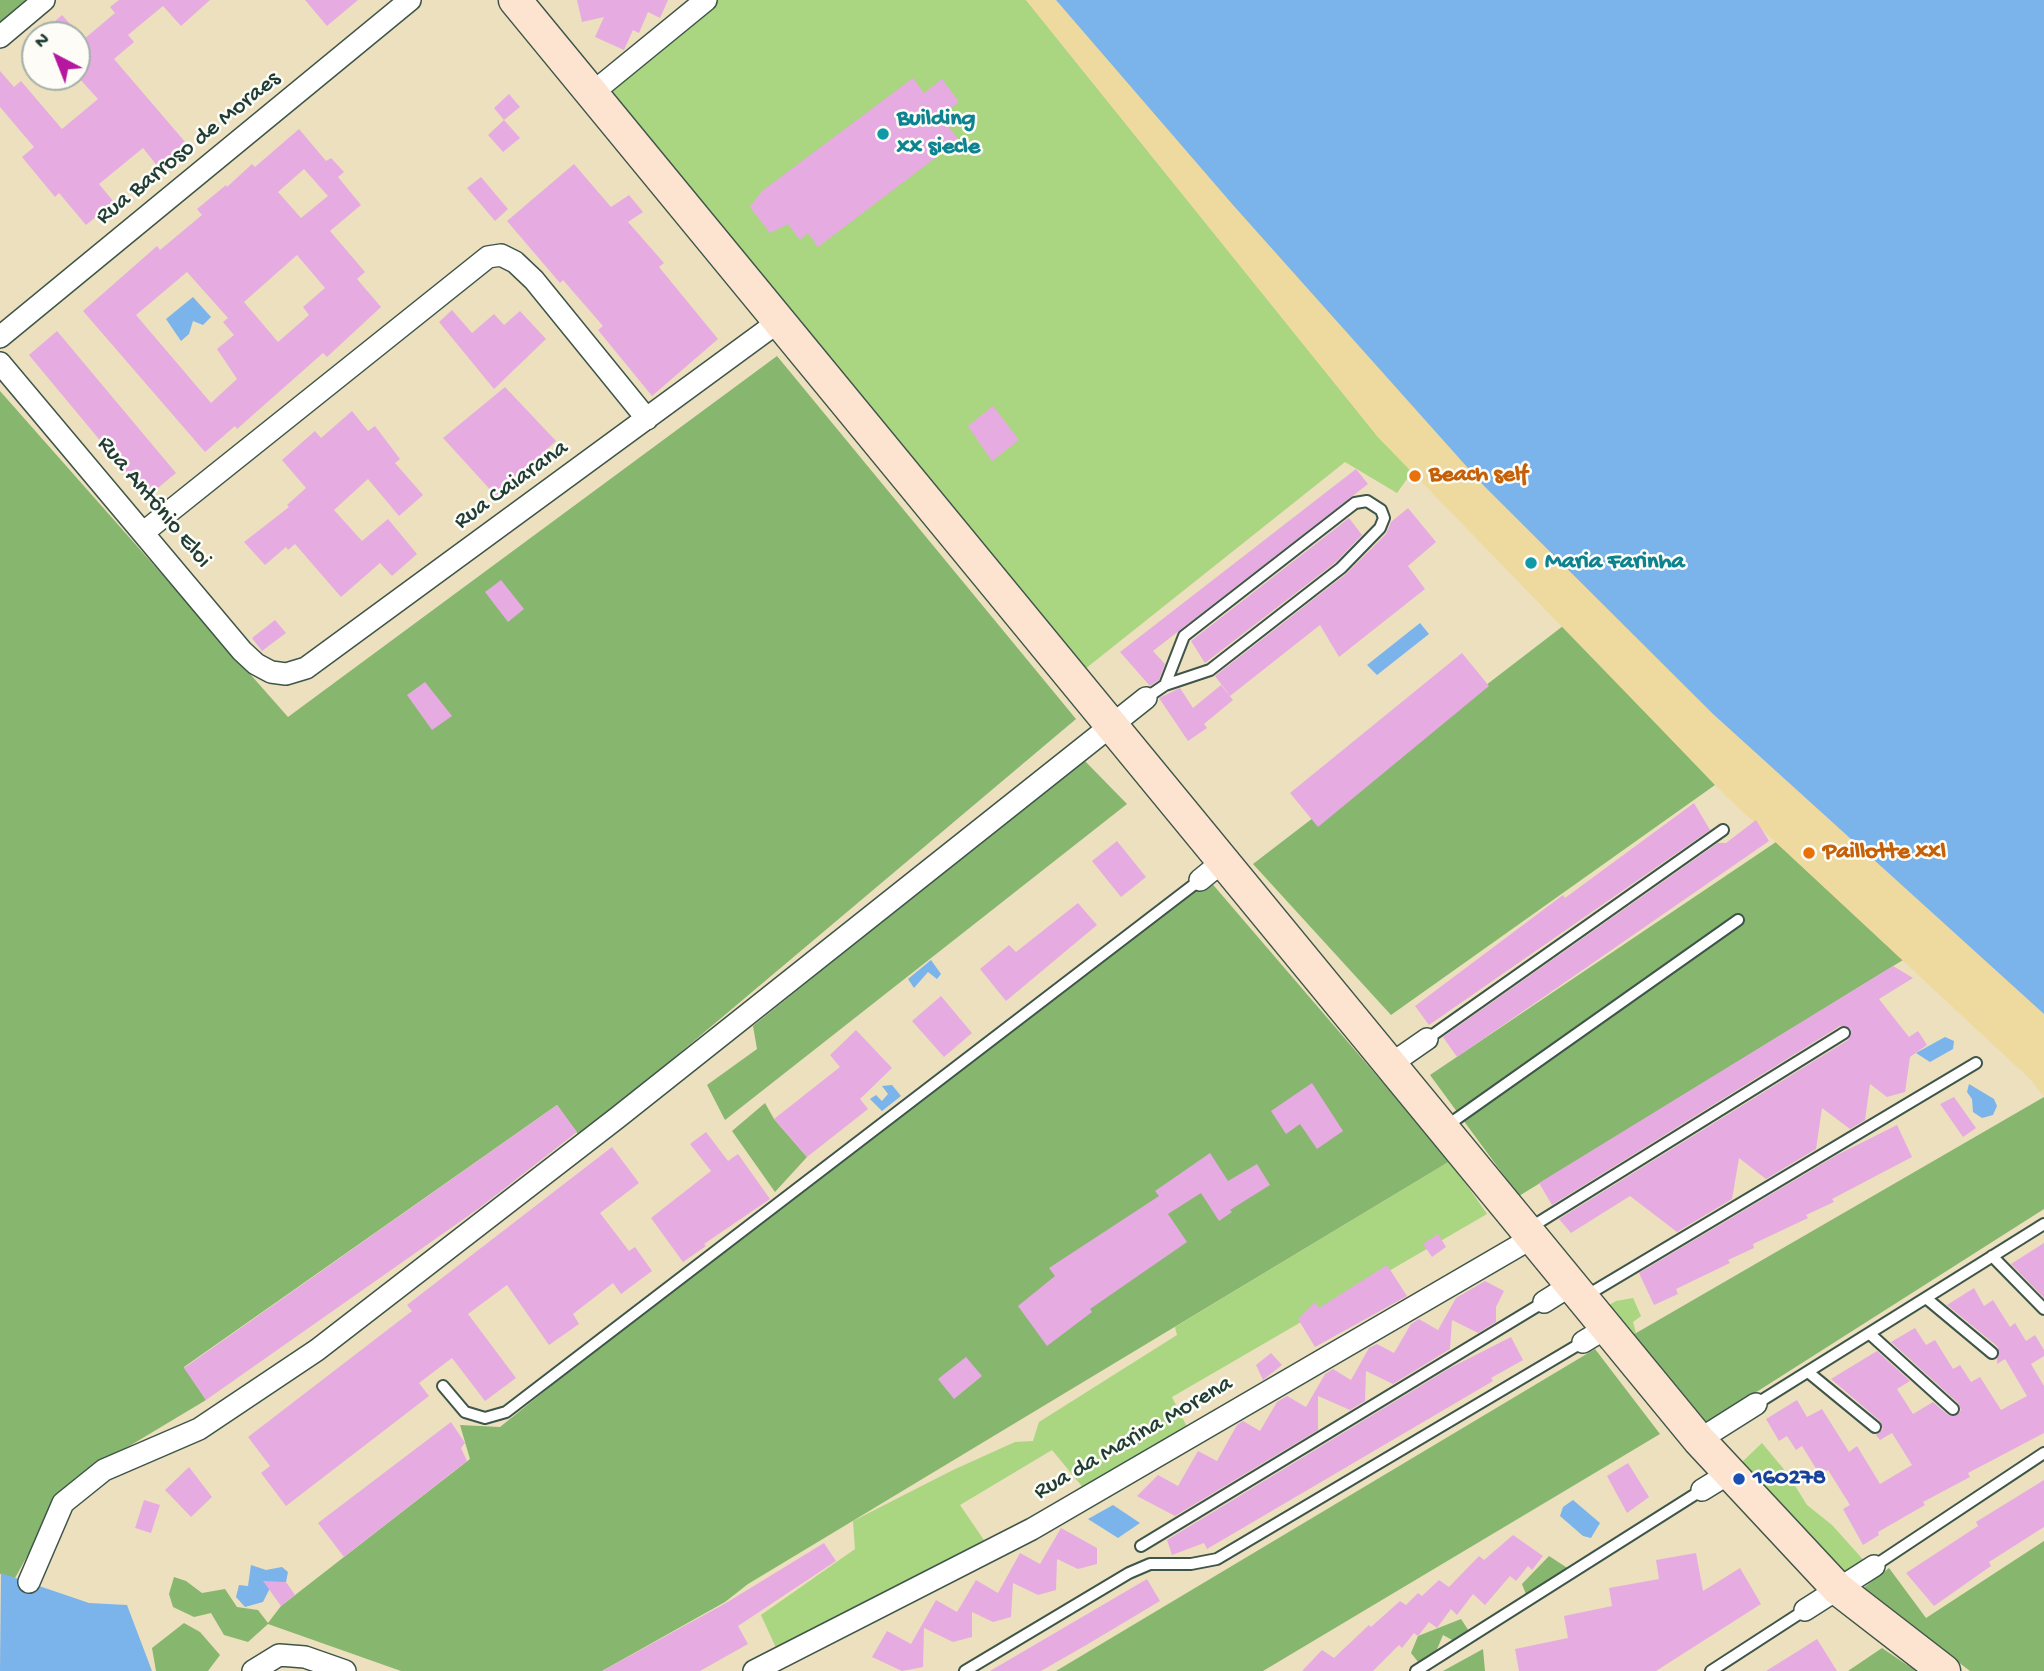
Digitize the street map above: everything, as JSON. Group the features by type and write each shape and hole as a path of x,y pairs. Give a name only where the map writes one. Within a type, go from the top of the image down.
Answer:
{"main road":[{"path":"515,0 1111,725 1211,871 1391,1064 1576,1292 1595,1335 1699,1440 1715,1482 1838,1589 1944,1671"}],"street":[{"path":"0,37 44,0"},
{"name":"Rua Barroso de Moraes","path":"0,337 410,0"},
{"path":"591,94 706,0"},
{"path":"144,532 488,257 501,255 515,262 534,280 647,419"},
{"name":"Rua Caiarana","path":"271,672 286,674 306,668 778,322"},
{"name":"Rua Antônio Eloi","path":"0,363 242,651 256,664 271,672"},
{"path":"29,1582 63,1503 104,1470 199,1429 317,1350 606,1126 1146,698"},
{"path":"1391,1064 1427,1039"},
{"name":"Rua da Marina Morena","path":"754,1671 1032,1529 1529,1234"},
{"path":"1544,1302 1576,1292"},
{"path":"1699,1440 1756,1404"},
{"path":"1805,1610 1874,1566"},
{"path":"253,1671 279,1655 305,1657 345,1671"}],"lane":[{"path":"1146,698 1164,685 1210,670 1341,568 1380,528 1384,517 1381,510 1367,501 1355,503 1184,636 1164,685"},
{"path":"1427,1039 1723,830"},
{"path":"443,1386 466,1412 485,1418 506,1412 1211,871"},
{"path":"1443,1128 1738,920"},
{"path":"1529,1234 1843,1033"},
{"path":"1576,1292 1976,1063"},
{"path":"1756,1404 2044,1224"},
{"path":"1992,1256 2044,1309"},
{"path":"1926,1298 1992,1353"},
{"path":"1141,1546 1544,1302"},
{"path":"1870,1334 1953,1409"},
{"path":"965,1671 1129,1573 1150,1564 1191,1564 1217,1559 1595,1335"},
{"path":"1808,1372 1875,1427"},
{"path":"1874,1566 2044,1453"},
{"path":"1416,1671 1715,1482"},
{"path":"1710,1671 1805,1610"}],"green space":[{"path":"0,0 28,0 0,23"},
{"path":"709,0 1026,0 1378,437 1412,472 1397,493 1345,462 1080,673 604,83"},
{"path":"777,356 1076,719 580,1137 557,1105 184,1367 206,1400 101,1463 57,1502 15,1578 0,1574 0,391 288,717"},
{"path":"1563,626 1715,785 1391,1015 1253,864"},
{"path":"1083,759 1127,804 725,1120 707,1085 757,1049 753,1026"},
{"path":"1776,842 1903,960 1519,1196 1430,1075"},
{"path":"1209,880 1450,1161 748,1584 725,1602 602,1671 401,1671 268,1624 248,1642 224,1635 211,1613 194,1617 173,1607 169,1594 174,1577 186,1581 202,1593 225,1589 237,1607 258,1610 268,1623 281,1606 470,1459 460,1425 500,1427 782,1200"},
{"path":"2044,1097 2044,1209 1703,1426 1624,1340"},
{"path":"765,1103 774,1119 807,1157 775,1192 732,1131"},
{"path":"1450,1161 1487,1214 1172,1397 1189,1431 1085,1490 1052,1450 960,1505 988,1546 777,1650 761,1615 855,1549 853,1521 1015,1442 1033,1441 1039,1422 1177,1335 1175,1327"},
{"path":"1633,1298 1641,1316 1633,1322 1636,1333 1624,1340 1601,1310 1616,1301"},
{"path":"1595,1349 1660,1434 1263,1671 1056,1671"},
{"path":"1762,1443 1787,1473 1807,1505 1832,1525 1867,1564 1837,1583 1783,1523 1785,1509 1740,1464"},
{"path":"2044,1541 2044,1671 1970,1671 1862,1589 1889,1568 1926,1618"},
{"path":"1549,1556 1569,1569 1527,1597 1522,1584"},
{"path":"1461,1619 1469,1631 1454,1641 1443,1635 1435,1654 1419,1663 1411,1653 1418,1636"},
{"path":"184,1623 200,1632 220,1655 208,1671 156,1671 152,1648"},
{"path":"1882,1648 1916,1671 1848,1671"},
{"path":"1483,1649 1485,1671 1443,1671"}],"sand":[{"name":"Maria Farinha","path":"1026,0 1057,0 1484,486 1713,714 2044,1014 2044,1097 2030,1079 1727,797 1378,437"}],"water":[{"path":"1056,0 2044,0 2044,1014 1713,714 1484,486 1233,205"},
{"path":"193,297 211,317 203,325 193,321 189,334 181,341 166,319"},
{"path":"1420,623 1429,634 1377,675 1367,665"},
{"path":"931,960 941,974 937,979 928,972 914,988 908,979"},
{"path":"1945,1037 1954,1041 1953,1049 1930,1062 1916,1053"},
{"path":"1969,1084 1994,1099 1997,1106 1993,1115 1982,1118 1973,1112 1972,1099 1967,1092"},
{"path":"892,1085 901,1096 882,1111 870,1099 876,1095 882,1101 888,1094 882,1086"},
{"path":"1573,1500 1600,1523 1591,1538 1583,1536 1560,1516 1563,1507"},
{"path":"1113,1505 1140,1523 1118,1538 1088,1519"},
{"path":"251,1565 266,1570 282,1567 288,1572 286,1582 273,1582 263,1602 245,1607 236,1597 239,1585 248,1586"},
{"path":"1,1573 89,1603 127,1605 152,1671 0,1671"}],"building":[{"path":"119,0 210,0 181,26 163,6 128,35 134,42 114,59 186,143 158,167 143,148 99,184 114,202 86,225 59,193 55,197 22,157 34,147 0,107 0,71 14,87 21,81 21,91 30,91 62,129 98,99 91,91 91,33 115,13 110,7"},
{"path":"305,0 358,0 327,26"},
{"path":"577,0 668,0 660,18 648,12 639,33 633,30 624,50 595,37 604,17 582,22"},
{"path":"62,15 67,21 55,21"},
{"path":"913,78 924,93 942,79 959,102 940,116 959,140 818,247 808,233 800,240 788,224 770,233 750,207 762,191"},
{"path":"509,94 520,107 504,120 494,108"},
{"path":"504,120 520,138 503,152 488,135"},
{"path":"299,129 326,161 331,158 344,172 338,177 361,205 330,231 365,272 357,279 381,307 327,357 323,353 237,429 235,426 205,452 83,311 157,246 160,250 202,215 197,209 252,164 255,167","holes":["304,169 328,196 301,218 278,192","297,255 325,288 303,307 309,315 278,342 244,302","187,272 228,318 223,322 234,335 217,349 237,379 211,403 136,315"]},
{"path":"574,164 611,207 629,195 643,212 628,222 664,263 659,267 718,339 652,396 598,330 603,326 563,280 560,283 507,221"},
{"path":"481,177 508,209 495,221 467,188"},
{"path":"452,310 472,333 494,314 504,325 520,311 546,339 494,389 439,322"},
{"path":"57,331 176,473 147,497 29,355"},
{"path":"505,387 556,441 496,496 443,438"},
{"path":"993,406 1019,440 992,461 968,426"},
{"path":"352,411 368,431 375,426 400,459 395,463 423,495 399,516 368,479 334,510 362,541 388,519 417,554 392,576 380,563 341,597 295,544 288,550 286,547 265,565 244,542 289,507 287,505 306,488 282,460 315,431 321,438"},
{"path":"1356,469 1368,484 1153,651 1165,664 1159,680 1150,686 1120,652"},
{"path":"1408,508 1436,542 1408,566 1425,589 1339,657 1320,625 1230,696 1215,676 1346,574 1386,534 1391,522"},
{"path":"1349,518 1362,535 1336,562 1205,663 1191,641"},
{"path":"501,580 524,609 508,622 485,592"},
{"path":"275,620 286,633 262,651 252,638"},
{"path":"1462,653 1489,686 1318,827 1290,793"},
{"path":"425,682 452,716 432,730 407,695"},
{"path":"1221,685 1233,700 1204,724 1207,728 1188,741 1159,698 1180,688 1193,708"},
{"path":"1694,803 1710,830 1429,1025 1415,1006 1563,895 1565,898"},
{"path":"1756,820 1769,841 1457,1057 1443,1037 1718,843 1726,843"},
{"path":"1117,841 1146,877 1121,897 1092,861"},
{"path":"1078,903 1097,925 1006,1001 980,969 1009,945 1016,952"},
{"path":"1893,966 1913,978 1879,999 1909,1037 1918,1031 1927,1045 1910,1057 1905,1092 1887,1097 1870,1084 1865,1120 1850,1129 1822,1108 1816,1149 1766,1179 1739,1158 1732,1199 1677,1232 1630,1196 1571,1233 1559,1219 1848,1040 1851,1029 1840,1026 1552,1205 1539,1183"},
{"path":"941,996 972,1033 944,1057 912,1021"},
{"path":"856,1030 892,1068 860,1099 868,1109 807,1157 774,1119 840,1067 830,1055"},
{"path":"1312,1083 1343,1131 1317,1149 1300,1124 1286,1134 1271,1111"},
{"path":"1954,1097 1976,1128 1963,1137 1940,1104"},
{"path":"557,1105 577,1132 478,1209 206,1400 184,1368"},
{"path":"1897,1125 1912,1157 1832,1199 1834,1202 1806,1215 1808,1218 1753,1244 1754,1248 1728,1260 1730,1263 1676,1289 1678,1294 1654,1305 1639,1273 1837,1155"},
{"path":"706,1132 728,1161 738,1154 770,1199 704,1244 706,1246 683,1262 651,1218 711,1171 690,1144"},
{"path":"612,1147 639,1183 600,1213 629,1251 635,1247 652,1271 621,1294 613,1283 573,1314 579,1324 549,1345 507,1285 468,1314 516,1378 485,1401 452,1358 419,1383 429,1396 286,1506 261,1473 270,1466 248,1437 412,1311 407,1305"},
{"path":"1210,1153 1228,1181 1257,1164 1270,1185 1230,1210 1232,1212 1219,1221 1201,1193 1168,1214 1187,1242 1090,1309 1092,1312 1047,1346 1018,1306 1055,1276 1049,1268 1159,1196 1155,1191"},
{"path":"1438,1234 1446,1247 1432,1257 1423,1244"},
{"path":"2044,1243 2044,1298 2011,1264"},
{"path":"1387,1265 1407,1296 1315,1347 1298,1319 1315,1302 1319,1308"},
{"path":"1485,1281 1504,1291 1496,1307 1496,1322 1478,1333 1452,1320 1450,1349 1393,1384 1366,1371 1365,1401 1350,1410 1318,1396 1318,1430 1175,1516 1137,1496 1158,1475 1178,1486 1198,1451 1217,1461 1237,1425 1243,1421 1260,1431 1277,1402 1287,1396 1306,1407 1325,1374 1333,1369 1351,1380 1369,1348 1377,1344 1394,1353 1411,1324 1419,1319 1438,1330 1456,1298"},
{"path":"1974,1288 1984,1306 1993,1300 2010,1327 2015,1323 2026,1341 2035,1335 2044,1350 2044,1356 2031,1364 2044,1386 2044,1433 1968,1473 1970,1477 1923,1502 1925,1505 1878,1532 1879,1535 1863,1545 1843,1509 1850,1505 1828,1470 1820,1475 1802,1446 1796,1450 1787,1436 1779,1441 1766,1419 1797,1400 1807,1417 1822,1409 1849,1452 1857,1446 1880,1484 1912,1465 1892,1433 1880,1440 1876,1435 1883,1429 1880,1421 1831,1379 1877,1351 1910,1381 1897,1389 1913,1414 1933,1402 1948,1415 1956,1416 1961,1410 1958,1403 1891,1342 1915,1328 1926,1345 1935,1340 1953,1369 1960,1365 1971,1382 1980,1377 2001,1410 2027,1396 2005,1359 1997,1364 1998,1347 1947,1305"},
{"path":"1511,1337 1523,1360 1491,1378 1493,1381 1207,1549 1204,1543 1172,1555 1167,1540 1450,1368"},
{"path":"1271,1353 1282,1365 1263,1380 1256,1365"},
{"path":"966,1357 982,1376 954,1399 938,1379"},
{"path":"451,1422 465,1443 461,1448 467,1461 344,1557 318,1523"},
{"path":"1628,1463 1649,1497 1627,1513 1607,1476"},
{"path":"189,1467 212,1497 191,1517 165,1490"},
{"path":"2044,1480 2044,1527 1989,1562 1991,1566 1934,1606 1906,1573 1978,1526 1976,1522"},
{"path":"144,1500 160,1505 151,1533 135,1528"},
{"path":"1061,1528 1097,1548 1097,1564 1078,1569 1057,1559 1056,1590 1038,1595 1013,1583 1011,1617 993,1622 972,1612 972,1637 953,1642 924,1628 923,1667 902,1671 872,1657 887,1631 911,1644 936,1600 957,1612 976,1580 998,1593 1020,1553 1040,1564"},
{"path":"1513,1535 1543,1556 1532,1570 1528,1566 1516,1581 1510,1576 1485,1605 1473,1594 1457,1615 1451,1609 1437,1628 1429,1622 1418,1636 1414,1633 1402,1648 1399,1645 1373,1671 1302,1671 1322,1650 1334,1658 1400,1601 1406,1605 1418,1593 1422,1596 1439,1580 1449,1587 1479,1556 1484,1560"},
{"path":"824,1543 836,1561 738,1626 748,1644 700,1671 602,1671 726,1603"},
{"path":"1696,1553 1703,1591 1740,1568 1761,1604 1656,1671 1519,1671 1515,1649 1568,1638 1564,1616 1612,1606 1609,1588 1659,1579 1656,1560"},
{"path":"1147,1579 1160,1601 1088,1644 1041,1671 990,1671"},
{"path":"263,1581 286,1582 295,1595 281,1606"},
{"path":"1817,1639 1837,1671 1766,1671 1795,1653"}],"place":[{"name":"Building xx siecle","path":"883,134"},
{"name":"Beach self","path":"1415,476"},
{"name":"Maria Farinha","path":"1531,563"},
{"name":"Paillotte xxl","path":"1809,853"},
{"name":"160278","path":"1739,1479"}]}
